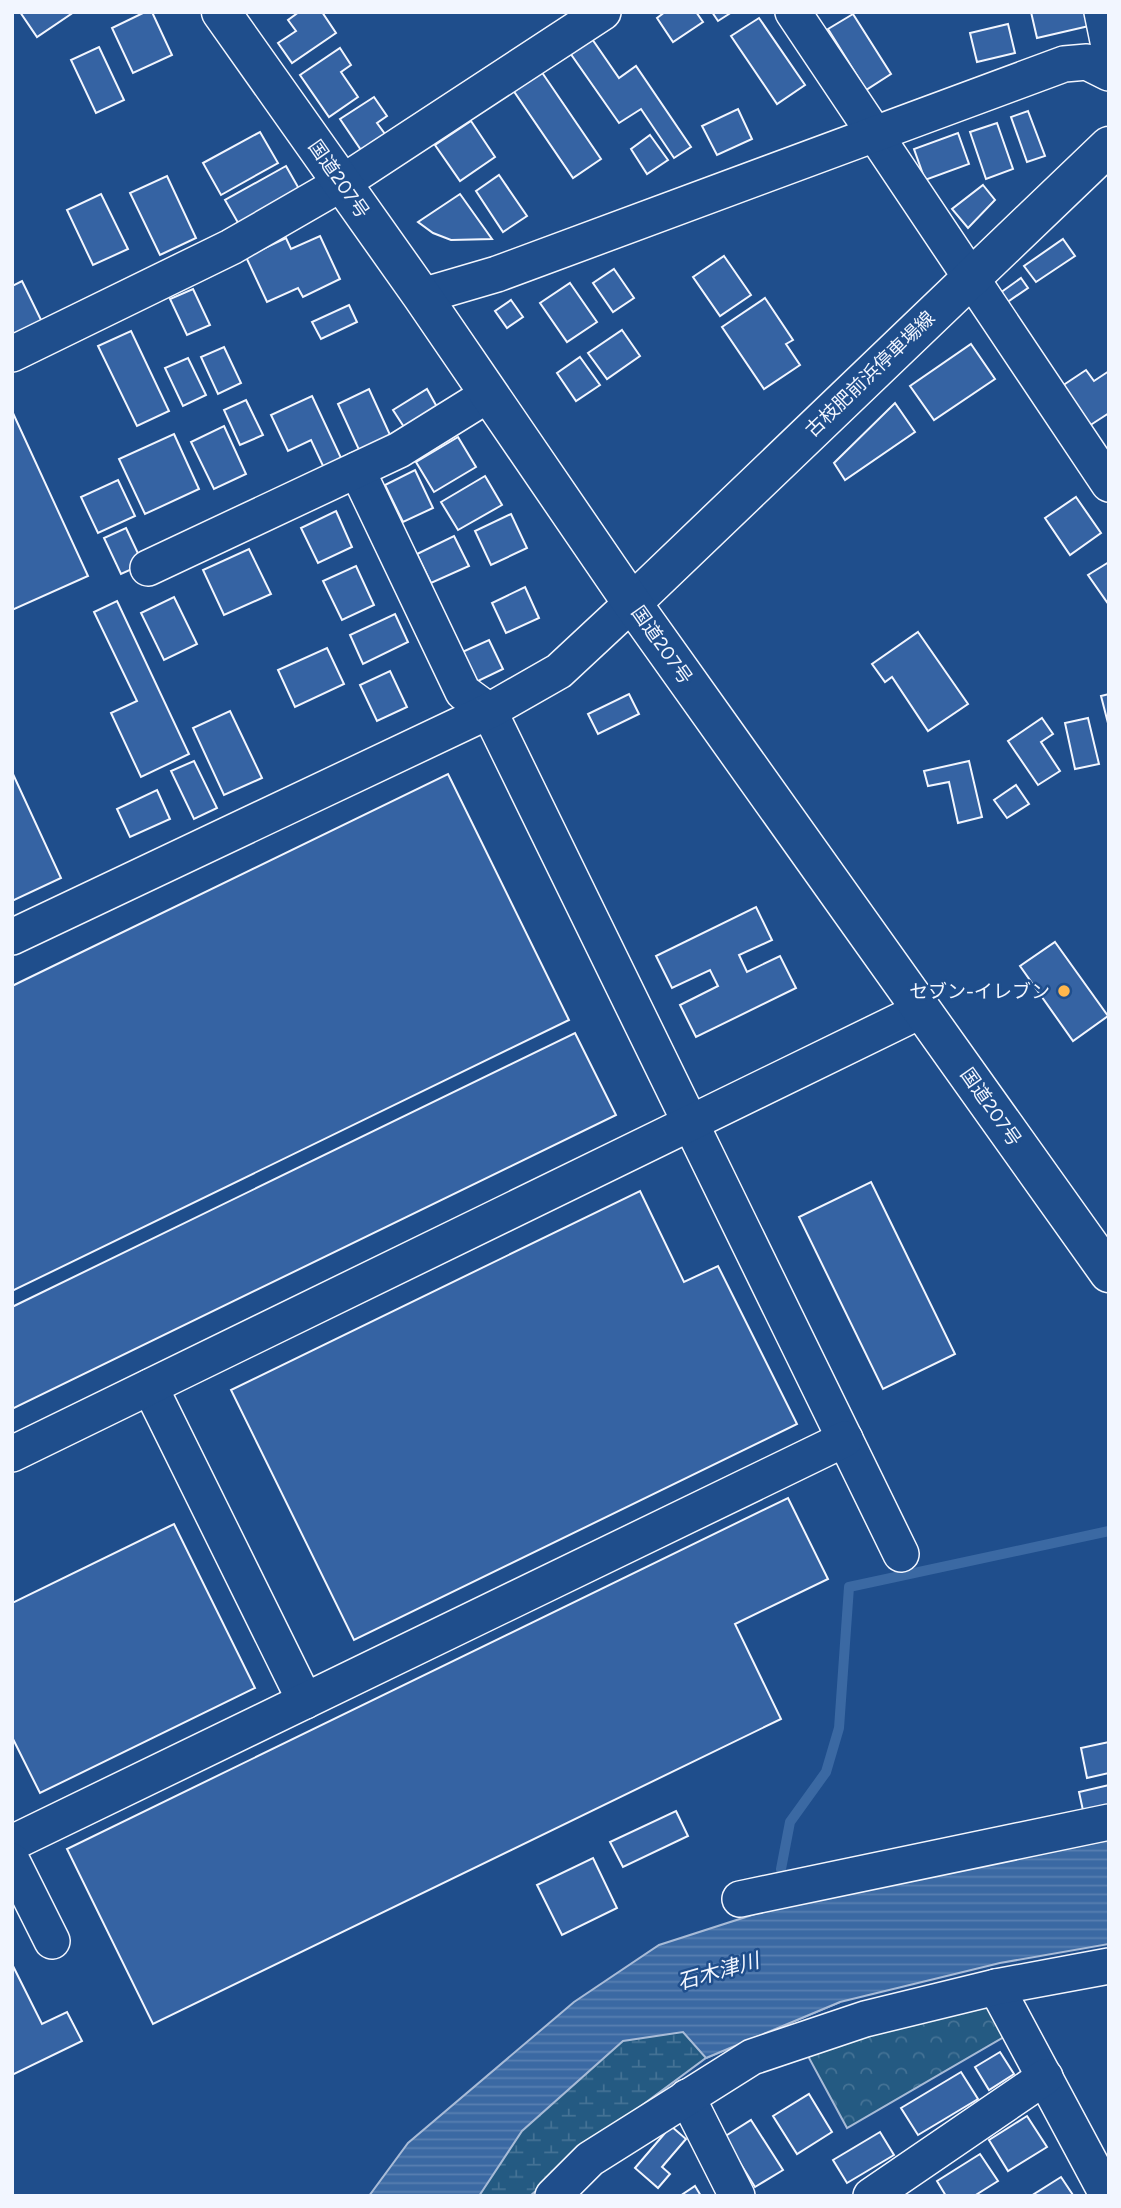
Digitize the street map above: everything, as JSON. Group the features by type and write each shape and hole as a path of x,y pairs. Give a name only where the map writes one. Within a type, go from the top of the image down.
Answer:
{"main road":[{"name":"国道207号","path":"221,12 422,296 632,603 1109,1273"},
{"name":"古枝肥前浜停車場線","path":"632,603 1109,146"}],"street":[{"path":"12,354 231,247 342,183 603,12"},
{"path":"793,12 969,279 1109,484"},
{"path":"422,296 497,274 1064,64 1108,59 1102,12"},
{"path":"148,568 399,450 489,394"},
{"path":"357,470 463,692 489,711 901,1554"},
{"path":"12,937 489,711 559,671 632,603"},
{"path":"12,1454 922,1010"},
{"path":"150,1387 305,1701"},
{"path":"12,1843 845,1439"},
{"path":"740,1899 1109,1822"},
{"path":"12,1861 52,1941"},
{"path":"553,2196 590,2159 752,2057 865,2019 996,1987 1109,1966"},
{"path":"996,1987 1108,2196"},
{"path":"871,2196 1045,2077"},
{"path":"687,2097 737,2196"}],"green space":[{"path":"1017,1993 1028,2023 847,2128 802,2045"},
{"path":"840,2002 706,2058 587,2146 530,2196 425,2196 594,2040"}],"water":[{"name":"石木津川","path":"1109,1840 1109,1944 1000,1963 840,2002 706,2058 683,2032 623,2041 522,2131 479,2196 369,2196 408,2143 574,2002 659,1945 786,1904"}],"building":[{"path":"20,12 74,12 37,37"},
{"path":"145,12 152,12 172,55 133,73 112,28"},
{"path":"299,12 322,12 336,33 292,63 278,43 296,31 288,20"},
{"path":"665,12 696,12 703,22 673,42 657,18"},
{"path":"712,12 732,12 718,21"},
{"path":"1031,12 1086,12 1089,26 1037,38"},
{"path":"853,14 891,74 866,90 828,29"},
{"path":"759,18 805,85 777,104 731,36"},
{"path":"1008,24 1015,53 977,62 970,33"},
{"path":"590,36 619,78 636,66 691,147 674,158 641,109 619,123 568,50"},
{"path":"99,47 124,100 96,113 71,60"},
{"path":"340,48 351,65 341,72 358,97 329,117 300,75"},
{"path":"541,71 601,159 573,178 513,90"},
{"path":"374,97 387,116 377,123 385,134 361,150 340,119"},
{"path":"738,109 752,139 717,155 702,126"},
{"path":"1028,111 1045,156 1027,162 1011,117"},
{"path":"471,121 495,157 460,181 435,145"},
{"path":"997,123 1013,169 986,179 970,132"},
{"path":"260,132 278,163 221,195 203,163"},
{"path":"958,133 969,164 925,180 914,149"},
{"path":"650,135 668,160 647,174 631,149"},
{"path":"286,166 302,194 241,228 225,200"},
{"path":"499,175 527,216 503,232 476,191"},
{"path":"167,176 196,238 160,255 130,193"},
{"path":"983,185 995,200 968,228 952,209"},
{"path":"101,194 128,249 93,265 67,210"},
{"path":"460,194 492,239 451,240 433,233 418,222"},
{"path":"320,236 340,279 303,297 298,288 267,302 246,257 286,238 291,249"},
{"path":"1063,239 1075,256 1036,282 1024,266"},
{"path":"724,256 751,295 720,316 693,277"},
{"path":"614,269 634,298 613,312 593,283"},
{"path":"1021,278 1028,288 1006,303 1000,293"},
{"path":"22,281 43,324 12,338 12,286"},
{"path":"570,283 597,322 567,342 540,303"},
{"path":"193,289 210,325 187,335 170,299"},
{"path":"765,298 793,340 786,344 800,365 764,389 722,327"},
{"path":"511,300 523,317 507,328 495,311"},
{"path":"349,305 357,322 321,339 312,322"},
{"path":"622,330 640,356 607,379 588,353"},
{"path":"131,331 169,411 137,426 98,346"},
{"path":"971,344 995,379 934,420 910,386"},
{"path":"224,347 241,383 218,394 201,357"},
{"path":"580,357 600,385 576,401 557,373"},
{"path":"188,358 206,395 183,406 165,368"},
{"path":"1086,370 1094,381 1109,371 1109,413 1089,426 1062,386"},
{"path":"369,389 391,437 360,452 338,404"},
{"path":"427,389 437,407 404,427 393,410"},
{"path":"312,396 342,460 324,468 311,440 288,451 271,415"},
{"path":"246,400 263,435 240,445 224,410"},
{"path":"895,403 915,432 845,480 834,463"},
{"path":"12,411 88,576 12,610"},
{"path":"224,426 246,474 214,489 191,442"},
{"path":"174,434 199,489 145,514 119,459"},
{"path":"458,437 476,467 434,492 416,462"},
{"path":"415,470 433,508 403,522 385,485"},
{"path":"485,476 502,505 458,530 441,502"},
{"path":"118,480 135,516 98,533 81,497"},
{"path":"1076,497 1101,533 1070,555 1045,518"},
{"path":"336,511 352,547 318,563 301,528"},
{"path":"511,514 527,548 491,565 475,531"},
{"path":"126,528 143,564 121,574 104,538"},
{"path":"454,536 469,566 431,583 417,554"},
{"path":"249,549 271,594 224,615 203,570"},
{"path":"1109,562 1109,605 1088,575"},
{"path":"356,566 374,605 342,620 323,581"},
{"path":"525,587 539,618 506,633 492,603"},
{"path":"174,597 197,644 164,660 141,613"},
{"path":"117,601 189,754 141,777 111,713 137,701 94,612"},
{"path":"395,614 408,642 363,664 350,635"},
{"path":"918,632 968,704 928,731 892,677 885,682 872,664"},
{"path":"489,640 503,669 474,683 460,653"},
{"path":"327,648 344,684 295,707 278,670"},
{"path":"390,671 407,707 377,721 360,685"},
{"path":"629,694 639,714 598,734 588,714"},
{"path":"1109,694 1109,727 1101,696"},
{"path":"230,711 262,778 224,795 193,728"},
{"path":"1042,718 1053,734 1041,742 1060,771 1038,785 1008,741"},
{"path":"1088,718 1099,764 1075,769 1065,723"},
{"path":"194,761 217,808 194,819 171,771"},
{"path":"969,761 982,817 958,823 949,782 928,786 924,771"},
{"path":"12,772 61,878 12,901"},
{"path":"448,774 569,1020 12,1291 12,986"},
{"path":"1016,785 1029,804 1007,818 994,800"},
{"path":"157,790 170,819 130,837 117,809"},
{"path":"756,907 772,940 739,955 747,972 780,956 796,988 696,1037 680,1005 718,986 710,970 672,988 656,956"},
{"name":"セブン-イレブン","path":"1055,942 1108,1016 1073,1041 1020,966"},
{"path":"575,1033 616,1115 12,1409 12,1307"},
{"path":"871,1182 955,1354 883,1389 799,1217"},
{"path":"640,1191 684,1282 718,1266 797,1424 354,1640 231,1390"},
{"path":"788,1498 828,1579 735,1624 781,1719 153,2024 67,1849"},
{"path":"174,1524 255,1688 40,1793 12,1737 12,1603"},
{"path":"1109,1742 1109,1773 1087,1778 1081,1748"},
{"path":"1109,1785 1109,1810 1084,1815 1079,1792"},
{"path":"676,1811 688,1836 623,1867 610,1842"},
{"path":"593,1858 617,1908 562,1935 537,1885"},
{"path":"12,1964 42,2024 67,2012 82,2041 12,2075"},
{"path":"1000,2052 1014,2074 989,2090 975,2067"},
{"path":"961,2072 978,2099 918,2135 901,2108"},
{"path":"809,2094 832,2132 797,2154 773,2116"},
{"path":"1027,2116 1047,2147 1008,2171 989,2140"},
{"path":"751,2120 783,2170 755,2187 724,2137"},
{"path":"671,2126 686,2139 662,2167 670,2174 658,2188 635,2168"},
{"path":"880,2132 894,2155 847,2183 833,2160"},
{"path":"980,2154 998,2181 974,2196 946,2196 937,2181"},
{"path":"1061,2177 1073,2195 1031,2196"},
{"path":"695,2186 701,2196 680,2196"}],"waterway":[{"path":"783,1883 781,1869 790,1822 826,1772 839,1728 849,1587 1109,1531"}],"place":[{"name":"セブン-イレブン","path":"1064,991"}]}
